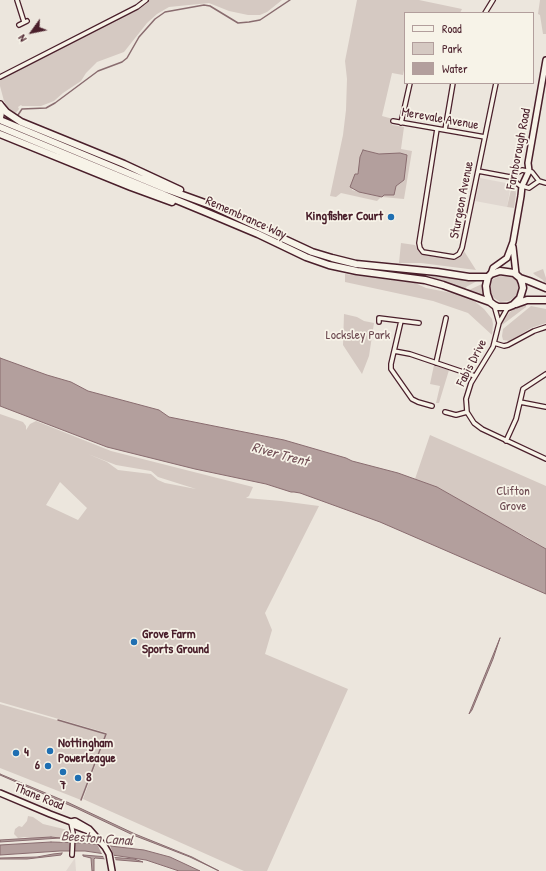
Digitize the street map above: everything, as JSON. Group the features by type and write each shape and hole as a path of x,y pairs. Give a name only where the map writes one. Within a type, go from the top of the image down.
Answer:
{"highway":[{"path":"1,105 6,112 21,122 124,164 213,206"},
{"name":"Remembrance Way","path":"0,119 166,189 213,206 312,252 356,264 469,277 490,275"},
{"name":"Remembrance Way","path":"0,127 208,213 306,257 329,265 376,274 425,280 443,285 492,304"},
{"path":"0,134 160,198 208,213"},
{"path":"546,288 505,271 490,275 486,283 486,290 492,304 498,307 511,306 527,300 546,300"},
{"path":"511,306 517,302 522,294 523,288 518,276"}],"main road":[{"path":"0,119 1,105"}],"street":[{"path":"17,0 26,22 19,25"},
{"path":"0,77 138,7 146,0"},
{"path":"486,12 493,0"},
{"name":"Farnborough Road","path":"490,275 493,268 507,258 513,242 522,186 529,171 528,163 546,60"},
{"path":"401,123 410,84"},
{"path":"445,130 454,84"},
{"name":"Sturgeon Avenue","path":"437,129 419,243 423,252 454,257 460,253 496,84"},
{"name":"Merevale Avenue","path":"393,121 485,137"},
{"path":"510,177 522,170 532,172 539,181"},
{"path":"478,171 510,177 518,185 529,188 539,181 546,182"},
{"name":"Farnborough Road","path":"513,242 518,276"},
{"name":"Fabis Drive","path":"492,304 499,323"},
{"name":"Fabis Drive","path":"467,412 466,399 469,388 491,352 499,323 511,306"},
{"path":"379,322 379,318 419,323"},
{"path":"436,362 446,318"},
{"path":"401,321 391,366 412,399 432,406"},
{"path":"412,322 412,328"},
{"path":"445,322 450,324"},
{"path":"494,343 504,346 508,345 534,331 546,327"},
{"path":"394,351 436,362 475,376"},
{"path":"506,440 514,423 524,387 546,374"},
{"path":"542,376 545,381"},
{"path":"520,402 546,407 544,412"},
{"path":"425,409 426,404"},
{"path":"448,411 456,415 467,412 478,426 546,459"},
{"name":"Thane Road","path":"0,793 71,822 74,826 92,832 97,836 107,850 112,871"},
{"name":"Thane Road","path":"71,822 73,838 72,855"}],"shaded area":[{"path":"480,178 511,184 507,207 475,201"},
{"path":"75,858 76,871 66,871"}],"green space":[{"path":"149,0 282,0 267,12 260,15 248,15 229,11 209,3 169,7 157,14 147,23 124,52 97,62 86,73 81,81 54,101 41,106 21,105 18,107 19,109 14,115 9,110 4,101 0,86 0,78 142,6"},
{"path":"357,0 419,0 462,9 460,12 404,12 403,75 392,73 382,116 393,119 392,125 404,127 401,149 412,151 404,199 382,197 383,195 393,195 396,186 401,182 406,154 379,154 364,150 360,157 360,167 352,190 381,197 377,201 341,193 336,197 330,196 343,135 346,110 347,79 345,61"},
{"path":"540,0 546,0 546,34 543,34 540,15 538,14"},
{"path":"512,185 515,187 516,194 514,208 507,207"},
{"path":"278,239 327,260 352,266 477,281 465,289 443,282 365,270 333,263 314,256"},
{"path":"401,243 415,245 420,253 425,255 455,260 462,256 464,251 476,270 421,263 399,263"},
{"path":"543,269 546,283 544,283 543,280 533,273"},
{"path":"345,274 415,283 426,288 457,294 473,300 484,309 492,319 492,335 468,313 433,301 345,282"},
{"path":"500,276 514,277 518,282 519,289 517,295 509,301 500,302 490,293 491,280"},
{"path":"482,284 484,295 469,290"},
{"path":"526,304 526,307 502,325 503,320 510,312 517,307"},
{"path":"531,306 546,309 546,323 531,328 510,341 503,340 503,329"},
{"name":"Locksley Park","path":"344,314 374,323 369,356 362,374 343,345"},
{"path":"434,365 449,370 439,403 436,403 440,386 430,384"},
{"name":"Grove Farm Sports Ground","path":"0,414 23,422 26,426 26,430 30,424 36,421 111,451 253,487 249,496 246,498 319,506 265,613 272,630 265,654 348,689 267,871 244,871 83,799 106,736 81,800 0,768 0,704 106,734 107,733 0,702","holes":["88,454 116,465 151,471 158,477 196,489 165,483 158,480 151,474 118,470 107,462","60,482 87,508 78,520 46,505"]},
{"name":"Clifton Grove","path":"430,435 546,486 546,549 441,489 415,479"},
{"path":"28,816 33,817 43,824 68,830 68,836 60,838 18,838 14,834 15,829 19,826 22,827 27,821"}],"water":[{"path":"363,150 379,154 400,153 407,155 404,180 396,186 394,195 384,195 382,197 359,192 350,187 355,174 358,174 360,157"},
{"name":"River Trent","path":"0,358 71,382 88,391 159,410 169,417 284,440 352,461 398,473 437,487 546,549 546,594 380,522 300,493 107,447 0,406"},
{"path":"500,638 493,659 469,714"},
{"path":"0,774 67,802 135,834 192,857 219,871 190,857 133,835"},
{"path":"51,837 60,838 0,842 0,840"},
{"path":"51,842 85,843 144,850 170,857 200,871 179,871 146,860 85,851 0,855 0,845"},
{"path":"62,853 61,855 27,859 0,859 37,857"},
{"path":"83,855 134,859 143,862 95,858 94,871 92,871 91,858"}],"pier":[{"path":"96,842 109,843 116,861 105,860"}],"waterway":[{"path":"18,115 22,109 46,108 98,71 122,62 127,58 139,37 155,19 165,12 204,5 210,6 238,23 249,22 260,20 290,0"},
{"path":"58,720 106,734 81,800"}],"place":[{"name":"Kingfisher Court","path":"391,217"},
{"name":"Grove Farm Sports Ground","path":"134,642"},
{"name":"Nottingham Powerleague","path":"50,751"},
{"name":"4","path":"16,753"},
{"name":"6","path":"48,766"},
{"name":"7","path":"63,772"},
{"name":"8","path":"78,778"}],"water label":[{"name":"Beeston Canal","path":"97,839"}]}
